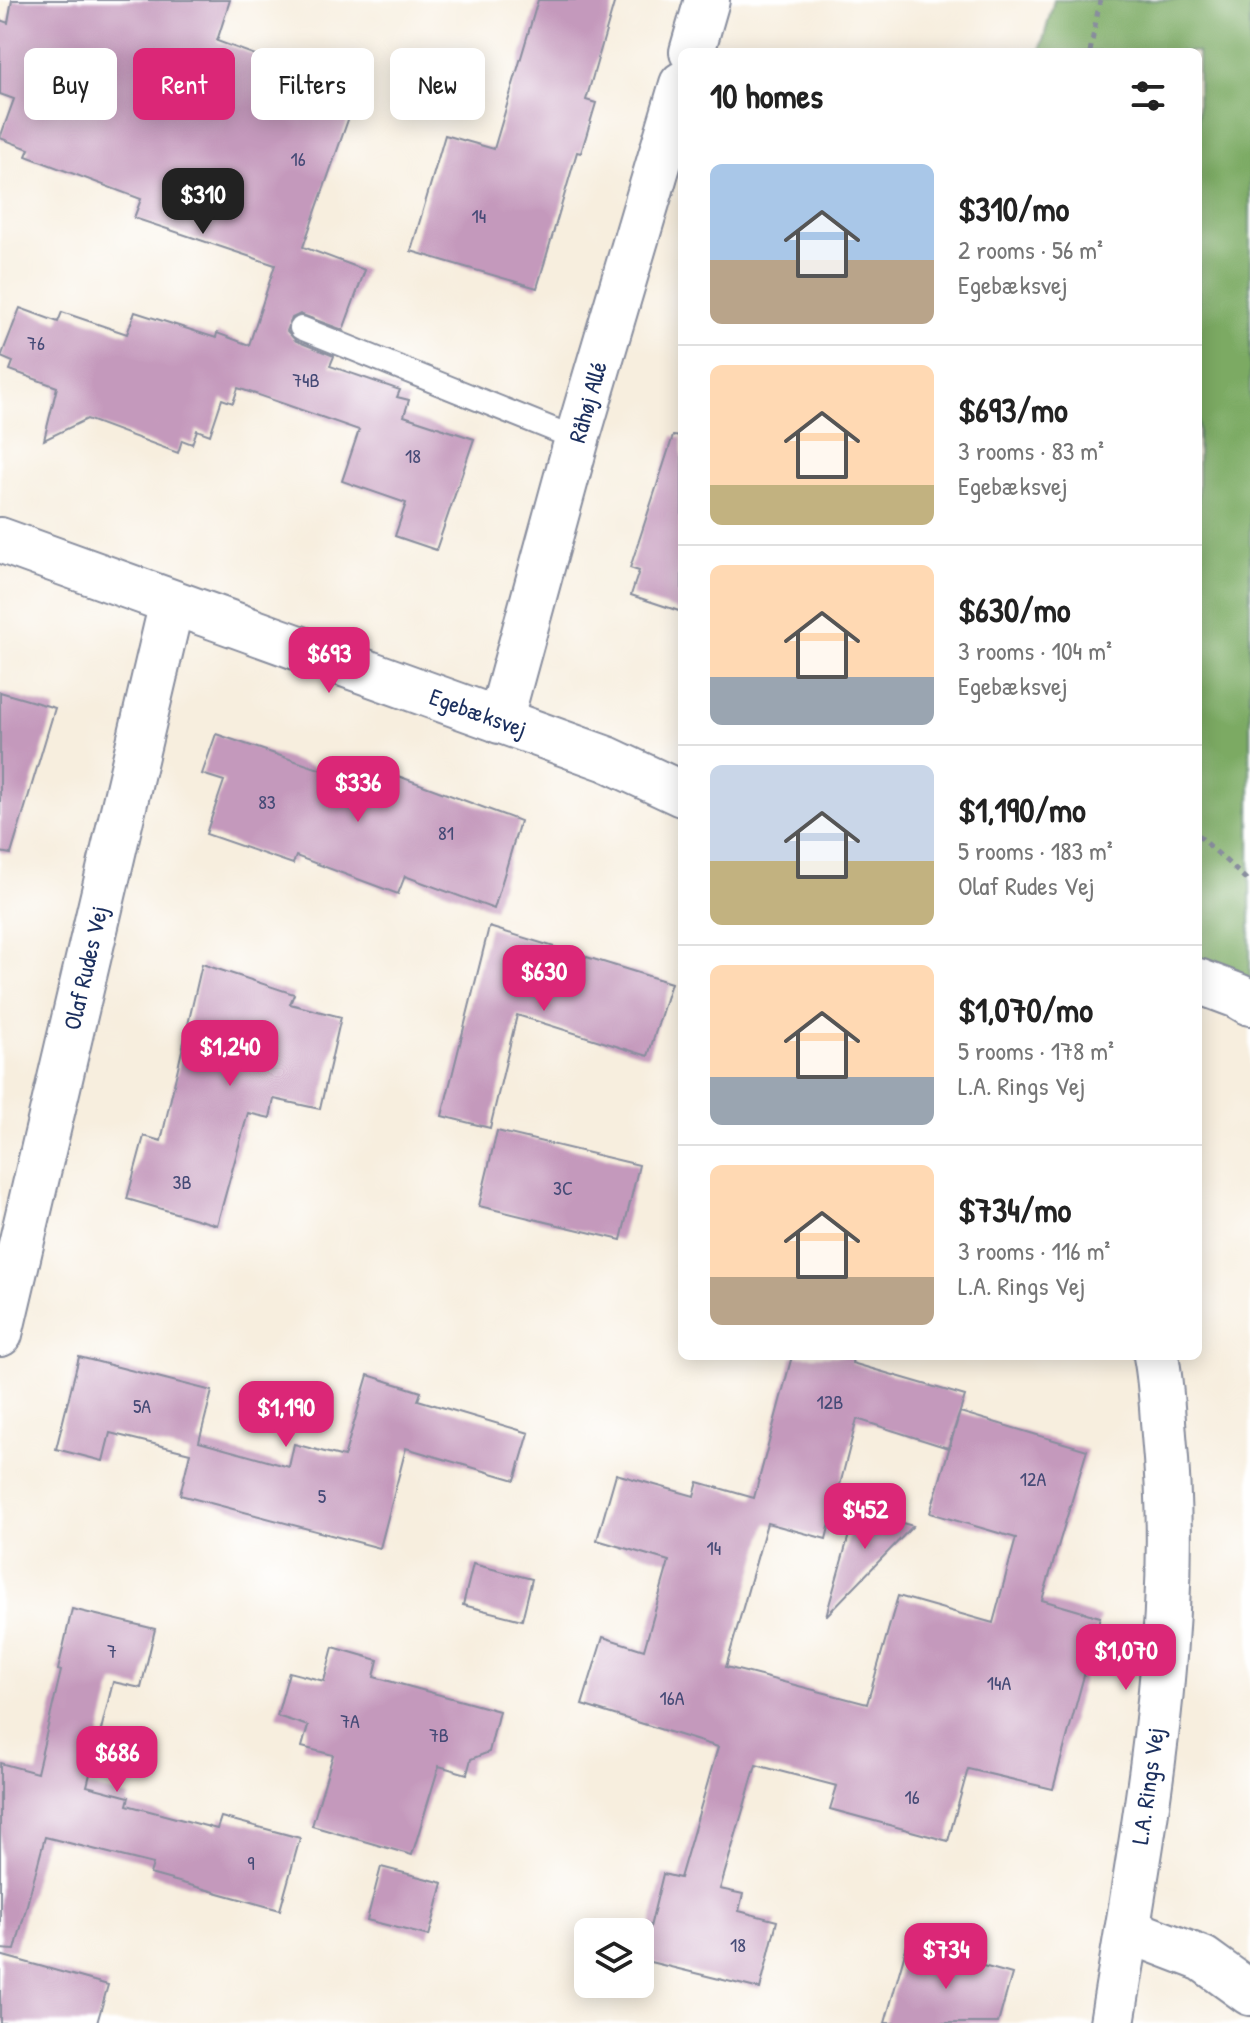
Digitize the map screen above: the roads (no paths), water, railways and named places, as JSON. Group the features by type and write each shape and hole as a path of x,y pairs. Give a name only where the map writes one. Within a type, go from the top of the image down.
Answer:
{"street":[{"path":"693,48 707,0"},
{"name":"Råhøj Allé","path":"500,721 577,439 678,98"},
{"name":"Egebæksvej","path":"0,540 607,759 678,792"},
{"name":"Olaf Rudes Vej","path":"0,1334 172,602"},
{"path":"1202,982 1250,1003"},
{"name":"L.A. Rings Vej","path":"1112,2023 1167,1636 1170,1491 1156,1360"},
{"path":"1127,1930 1203,1959 1250,1993"}],"lane":[{"path":"301,328 577,439"}]}
